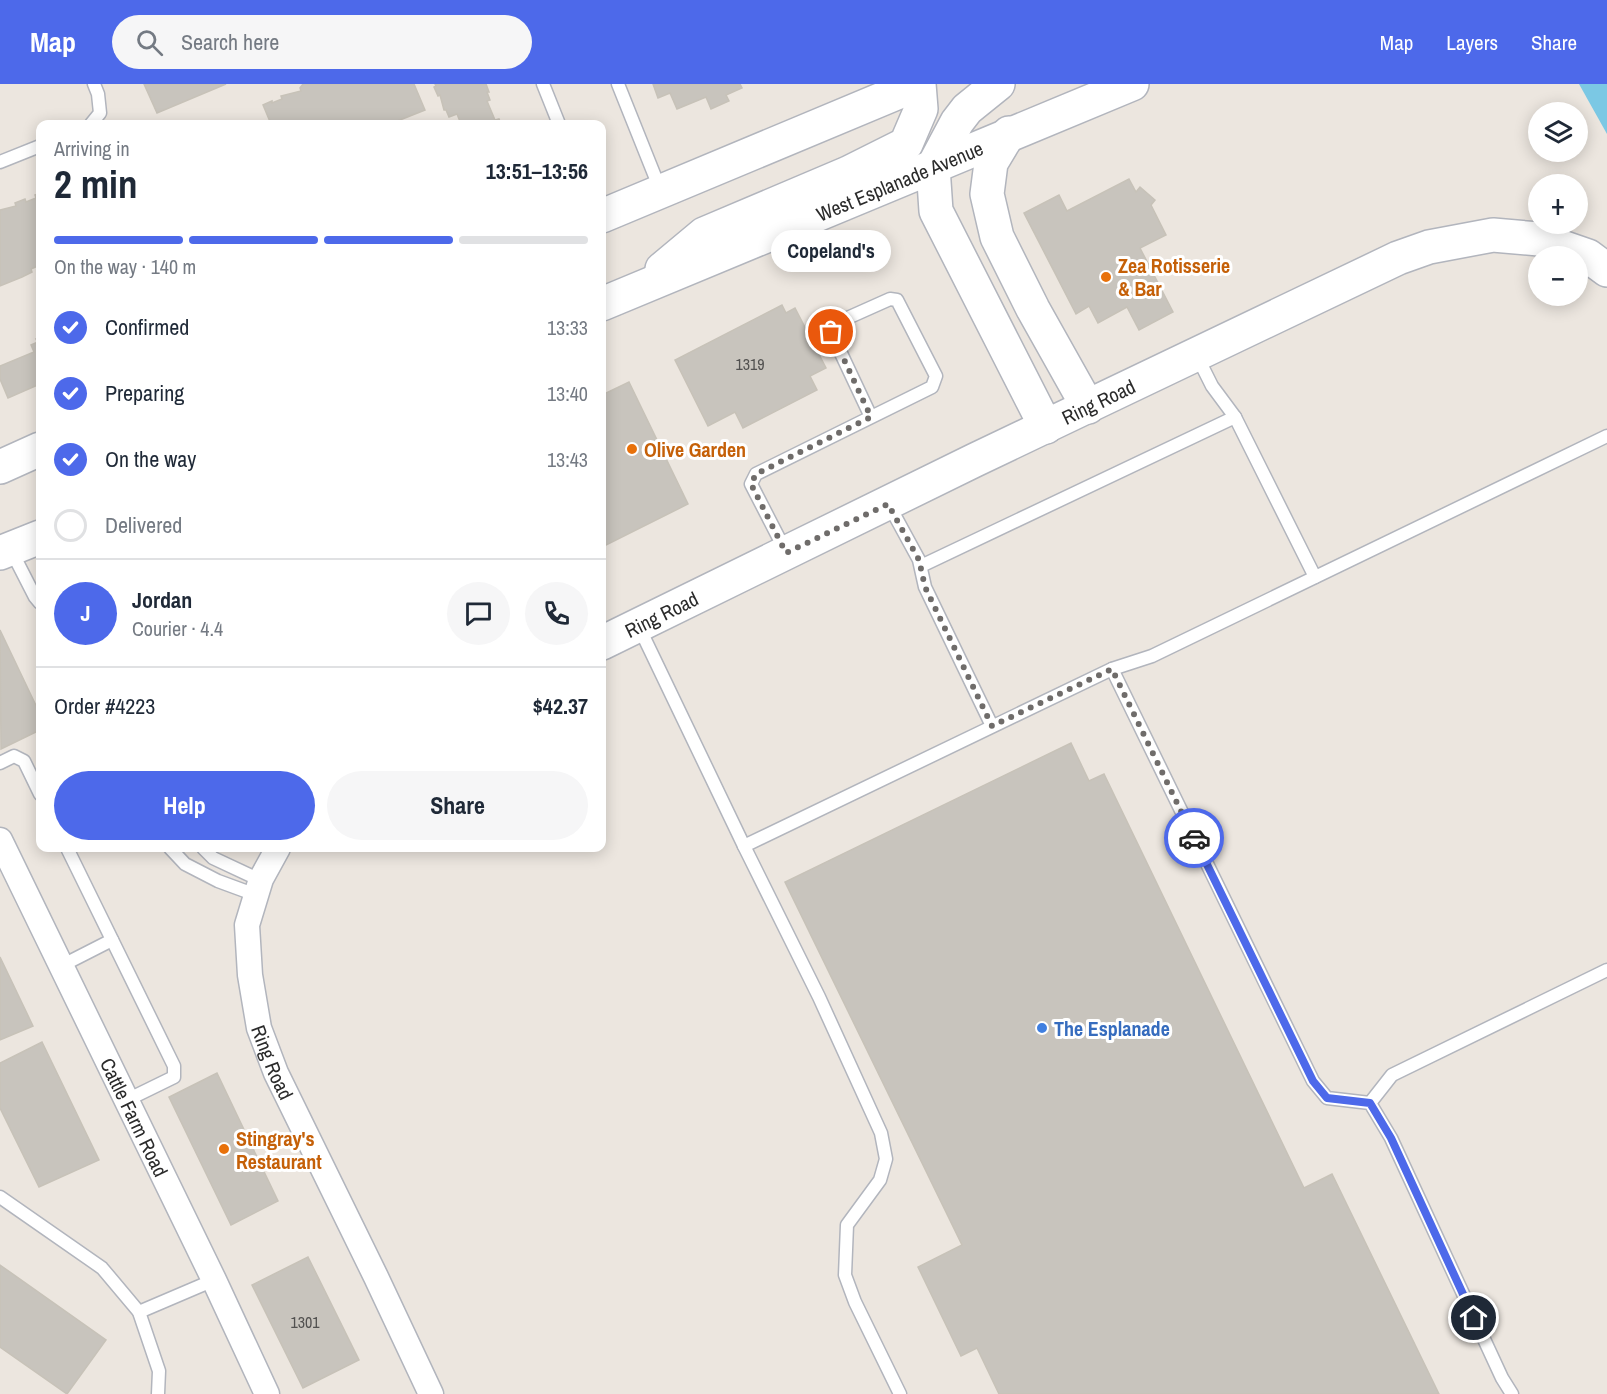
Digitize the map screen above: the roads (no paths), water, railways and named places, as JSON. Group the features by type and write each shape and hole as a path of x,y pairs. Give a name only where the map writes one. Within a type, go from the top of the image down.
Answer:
{"street":[{"path":"606,214 918,84 921,109 906,144 848,173 704,234 641,288"},
{"path":"998,84 967,109 957,122 933,167 936,212 1046,427"},
{"name":"West Esplanade Avenue","path":"606,302 1132,84"},
{"path":"1009,134 991,163 987,194 997,237 1033,309 1088,407"},
{"name":"Ring Road","path":"606,641 1369,270 1429,247 1493,235 1539,239 1588,256 1607,270"},
{"path":"0,467 36,451"},
{"path":"5,551 36,539"},
{"name":"Cattle Farm Road","path":"0,840 267,1394"},
{"name":"Ring Road","path":"276,852 258,888 247,925 250,975 259,1028 276,1073 431,1394"}],"lane":[{"path":"94,84 98,94 100,113 94,120"},
{"path":"543,84 557,120"},
{"path":"618,84 661,193"},
{"path":"0,162 36,148"},
{"path":"786,553 751,484 756,474 932,387 936,376 897,300 890,299 834,324 831,332 871,417"},
{"path":"1196,354 1212,386 1235,417 1315,577"},
{"path":"921,566 1235,417"},
{"path":"744,846 1112,669 1152,656 1607,436"},
{"path":"888,504 921,566 925,587 992,726"},
{"path":"5,551 36,598"},
{"path":"638,626 819,997 881,1133 886,1159 880,1180 848,1225 845,1275 858,1308 900,1394"},
{"path":"1112,669 1313,1081 1327,1098 1370,1103"},
{"path":"0,763 14,756 24,761 36,786"},
{"path":"69,852 174,1066 174,1077 127,1100"},
{"path":"174,852 185,864 218,881 258,888"},
{"path":"207,852 258,888"},
{"path":"62,966 112,940"},
{"path":"1370,1103 1392,1075 1607,970"},
{"path":"1370,1103 1391,1138 1502,1378 1512,1394"},
{"path":"0,1197 102,1268 139,1312 159,1371 158,1394"},
{"path":"139,1312 214,1280"}],"water":[{"path":"1579,84 1607,84 1607,134"}],"place":[{"name":"Zea Rotisserie & Bar","path":"1106,277"},
{"name":"Copeland's","path":"831,332"},
{"name":"Olive Garden","path":"632,449"},
{"name":"The Esplanade","path":"1042,1028"},
{"name":"Stingray's Restaurant","path":"224,1149"}]}
